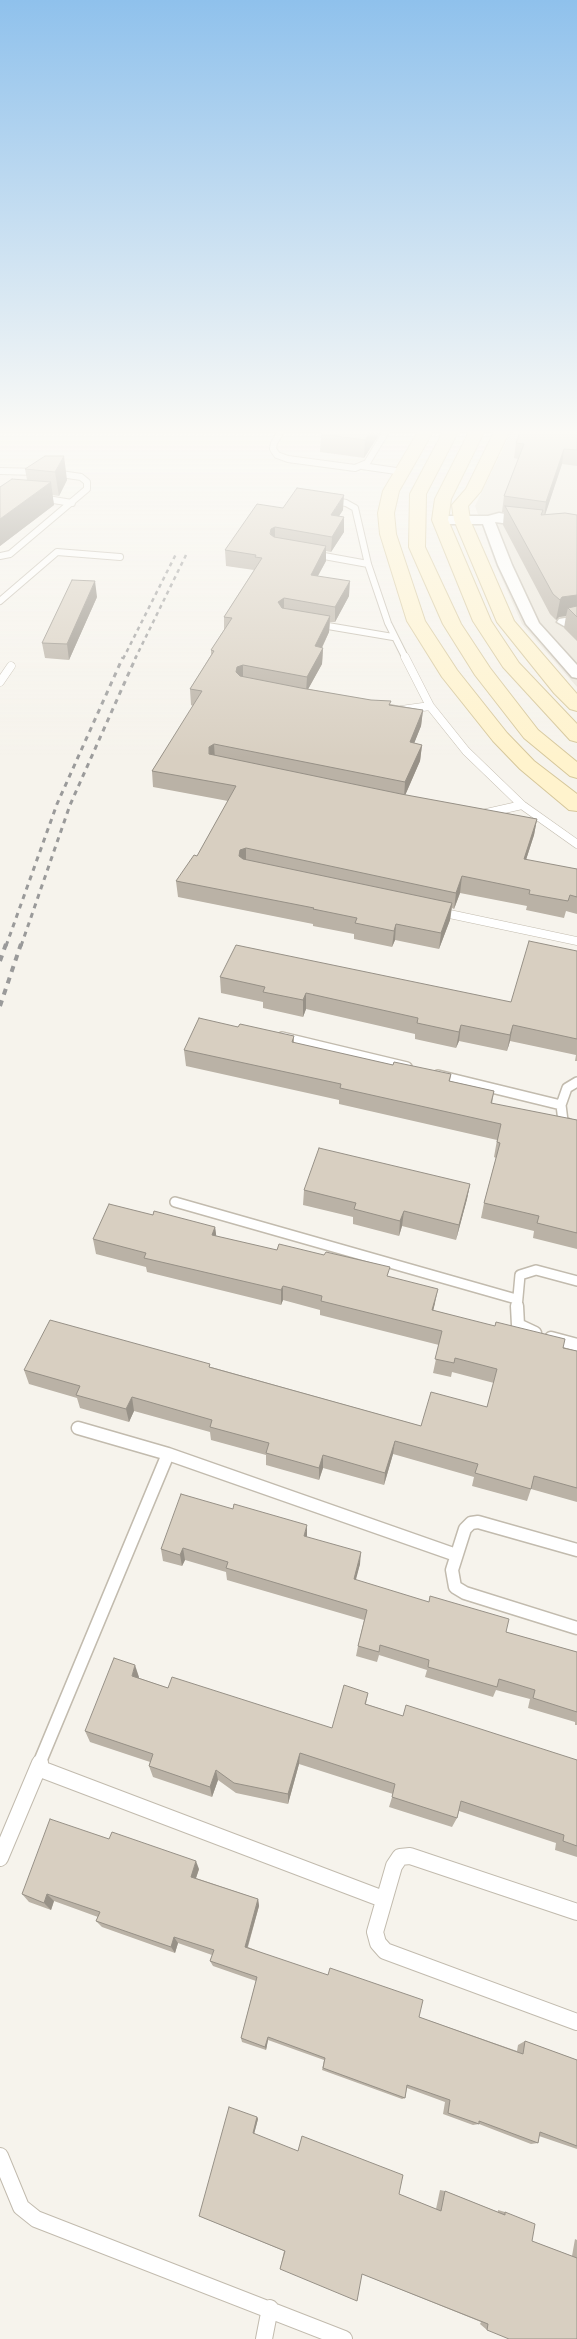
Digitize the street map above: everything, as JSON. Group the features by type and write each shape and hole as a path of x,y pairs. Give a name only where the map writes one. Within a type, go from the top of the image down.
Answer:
{"main road":[{"path":"389,539 416,621 449,673 500,737 527,766 577,805"},
{"path":"448,539 482,621 512,667 577,736"},
{"path":"470,539 506,622 561,689 577,705"},
{"path":"390,543 418,542 417,547 452,624 482,671 531,734 577,772"}],"street":[{"path":"495,539 532,624 577,674"}],"lane":[{"path":"0,556 10,554 28,539"},
{"path":"363,539 368,564 393,637 430,706 466,751 522,806 577,844"},
{"path":"0,601 57,552 120,558"},
{"path":"303,552 368,564"},
{"path":"310,623 393,637"},
{"path":"0,682 11,666"},
{"path":"393,711 430,706"},
{"path":"470,815 522,806"},
{"path":"431,910 577,941"},
{"path":"274,1035 560,1105"},
{"path":"577,1082 572,1083 567,1088 560,1105 563,1121 577,1128"},
{"path":"175,1202 516,1299"},
{"path":"577,1281 536,1270 527,1272 520,1275 516,1299 518,1325 527,1331 577,1345"},
{"path":"78,1428 168,1454 456,1555"},
{"path":"0,1858 168,1454"},
{"path":"577,1550 478,1522 471,1523 466,1529 452,1570 452,1580 455,1587 464,1593 577,1628"},
{"path":"38,1768 383,1898"},
{"path":"577,1912 410,1856 400,1857 394,1866 383,1898 375,1932 378,1943 385,1951 577,2022"},
{"path":"0,2156 21,2207 36,2219 270,2308 344,2339"},
{"path":"264,2339 270,2308"}],"shaded area":[{"path":"487,539 577,539 577,687 522,624"}],"building":[{"path":"233,539 286,539 326,546 311,575 350,581 335,607 284,598 278,602 282,608 330,616 315,646 323,648 307,677 243,665 237,667 236,672 240,676 371,700 391,701 389,705 423,710 410,742 422,745 405,782 214,744 209,747 209,754 401,794 537,819 524,859 577,869 577,897 570,895 568,901 529,894 530,890 462,876 456,893 246,848 240,850 239,856 243,859 452,903 441,933 396,924 394,931 355,923 357,918 314,908 176,881 194,855 197,856 236,786 152,771 202,691 190,689 214,651 211,650 232,618 224,617 262,558 255,557 256,555 225,550"},
{"path":"523,539 577,539 577,595 562,597 560,600 553,594"},
{"path":"72,580 95,581 67,644 42,643"},
{"path":"577,606 577,617 568,608"},
{"path":"529,941 577,951 577,1039 513,1025 510,1035 461,1025 459,1032 417,1023 418,1018 306,993 303,1000 263,992 265,987 220,977 236,945 511,1002"},
{"path":"199,1018 238,1027 240,1024 294,1036 292,1042 393,1065 394,1062 451,1074 449,1081 494,1091 491,1103 577,1120 577,1233 537,1223 539,1216 484,1203 500,1143 497,1142 501,1124 340,1088 341,1084 184,1050"},
{"path":"319,1148 470,1184 459,1225 404,1211 400,1221 354,1209 356,1203 304,1190"},
{"path":"109,1204 153,1215 154,1211 215,1227 212,1235 277,1250 279,1244 324,1255 326,1252 390,1267 387,1276 438,1289 432,1310 495,1326 496,1322 565,1339 563,1348 577,1351 577,1488 534,1476 531,1489 475,1473 478,1464 395,1441 385,1473 323,1455 319,1468 266,1453 269,1443 210,1427 212,1420 132,1397 126,1409 76,1395 80,1386 24,1370 50,1320 210,1364 209,1367 421,1426 431,1392 487,1407 497,1369 455,1358 454,1363 435,1359 442,1331 321,1301 322,1296 283,1286 281,1290 144,1258 146,1253 93,1239"},
{"path":"181,1494 233,1509 234,1504 307,1525 304,1536 361,1552 354,1579 429,1602 430,1596 509,1619 506,1632 577,1652 577,1712 533,1698 535,1690 499,1679 497,1687 428,1667 429,1660 380,1645 379,1652 358,1646 367,1610 226,1568 228,1562 183,1548 180,1555 161,1549"},
{"path":"114,1658 135,1665 132,1676 168,1688 172,1677 332,1728 344,1685 368,1693 365,1704 403,1716 406,1705 577,1760 577,1846 563,1841 564,1835 461,1801 457,1818 392,1797 395,1784 300,1753 288,1794 234,1783 216,1770 210,1787 149,1766 153,1754 85,1731"},
{"path":"50,1819 109,1839 112,1832 196,1861 191,1877 258,1899 245,1947 328,1975 330,1968 423,2000 419,2017 523,2054 525,2041 577,2060 577,2146 540,2132 538,2143 479,2121 479,2124 448,2113 450,2100 407,2085 405,2098 323,2068 325,2058 268,2037 265,2047 241,2038 257,1977 210,1961 214,1950 174,1937 171,1947 96,1921 100,1912 47,1894 44,1903 22,1894"},
{"path":"229,2107 257,2117 253,2133 298,2151 302,2136 403,2175 399,2194 441,2211 445,2191 505,2215 505,2212 535,2224 532,2241 577,2258 577,2339 509,2339 487,2330 488,2324 362,2274 357,2301 280,2269 285,2251 199,2216"}],"railway":[{"path":"123,659 176,554"},
{"path":"135,659 186,555"},
{"path":"6,946 57,804 123,657"},
{"path":"21,946 70,805 136,657"},
{"path":"0,961 6,944"},
{"path":"0,1006 21,944"}]}
